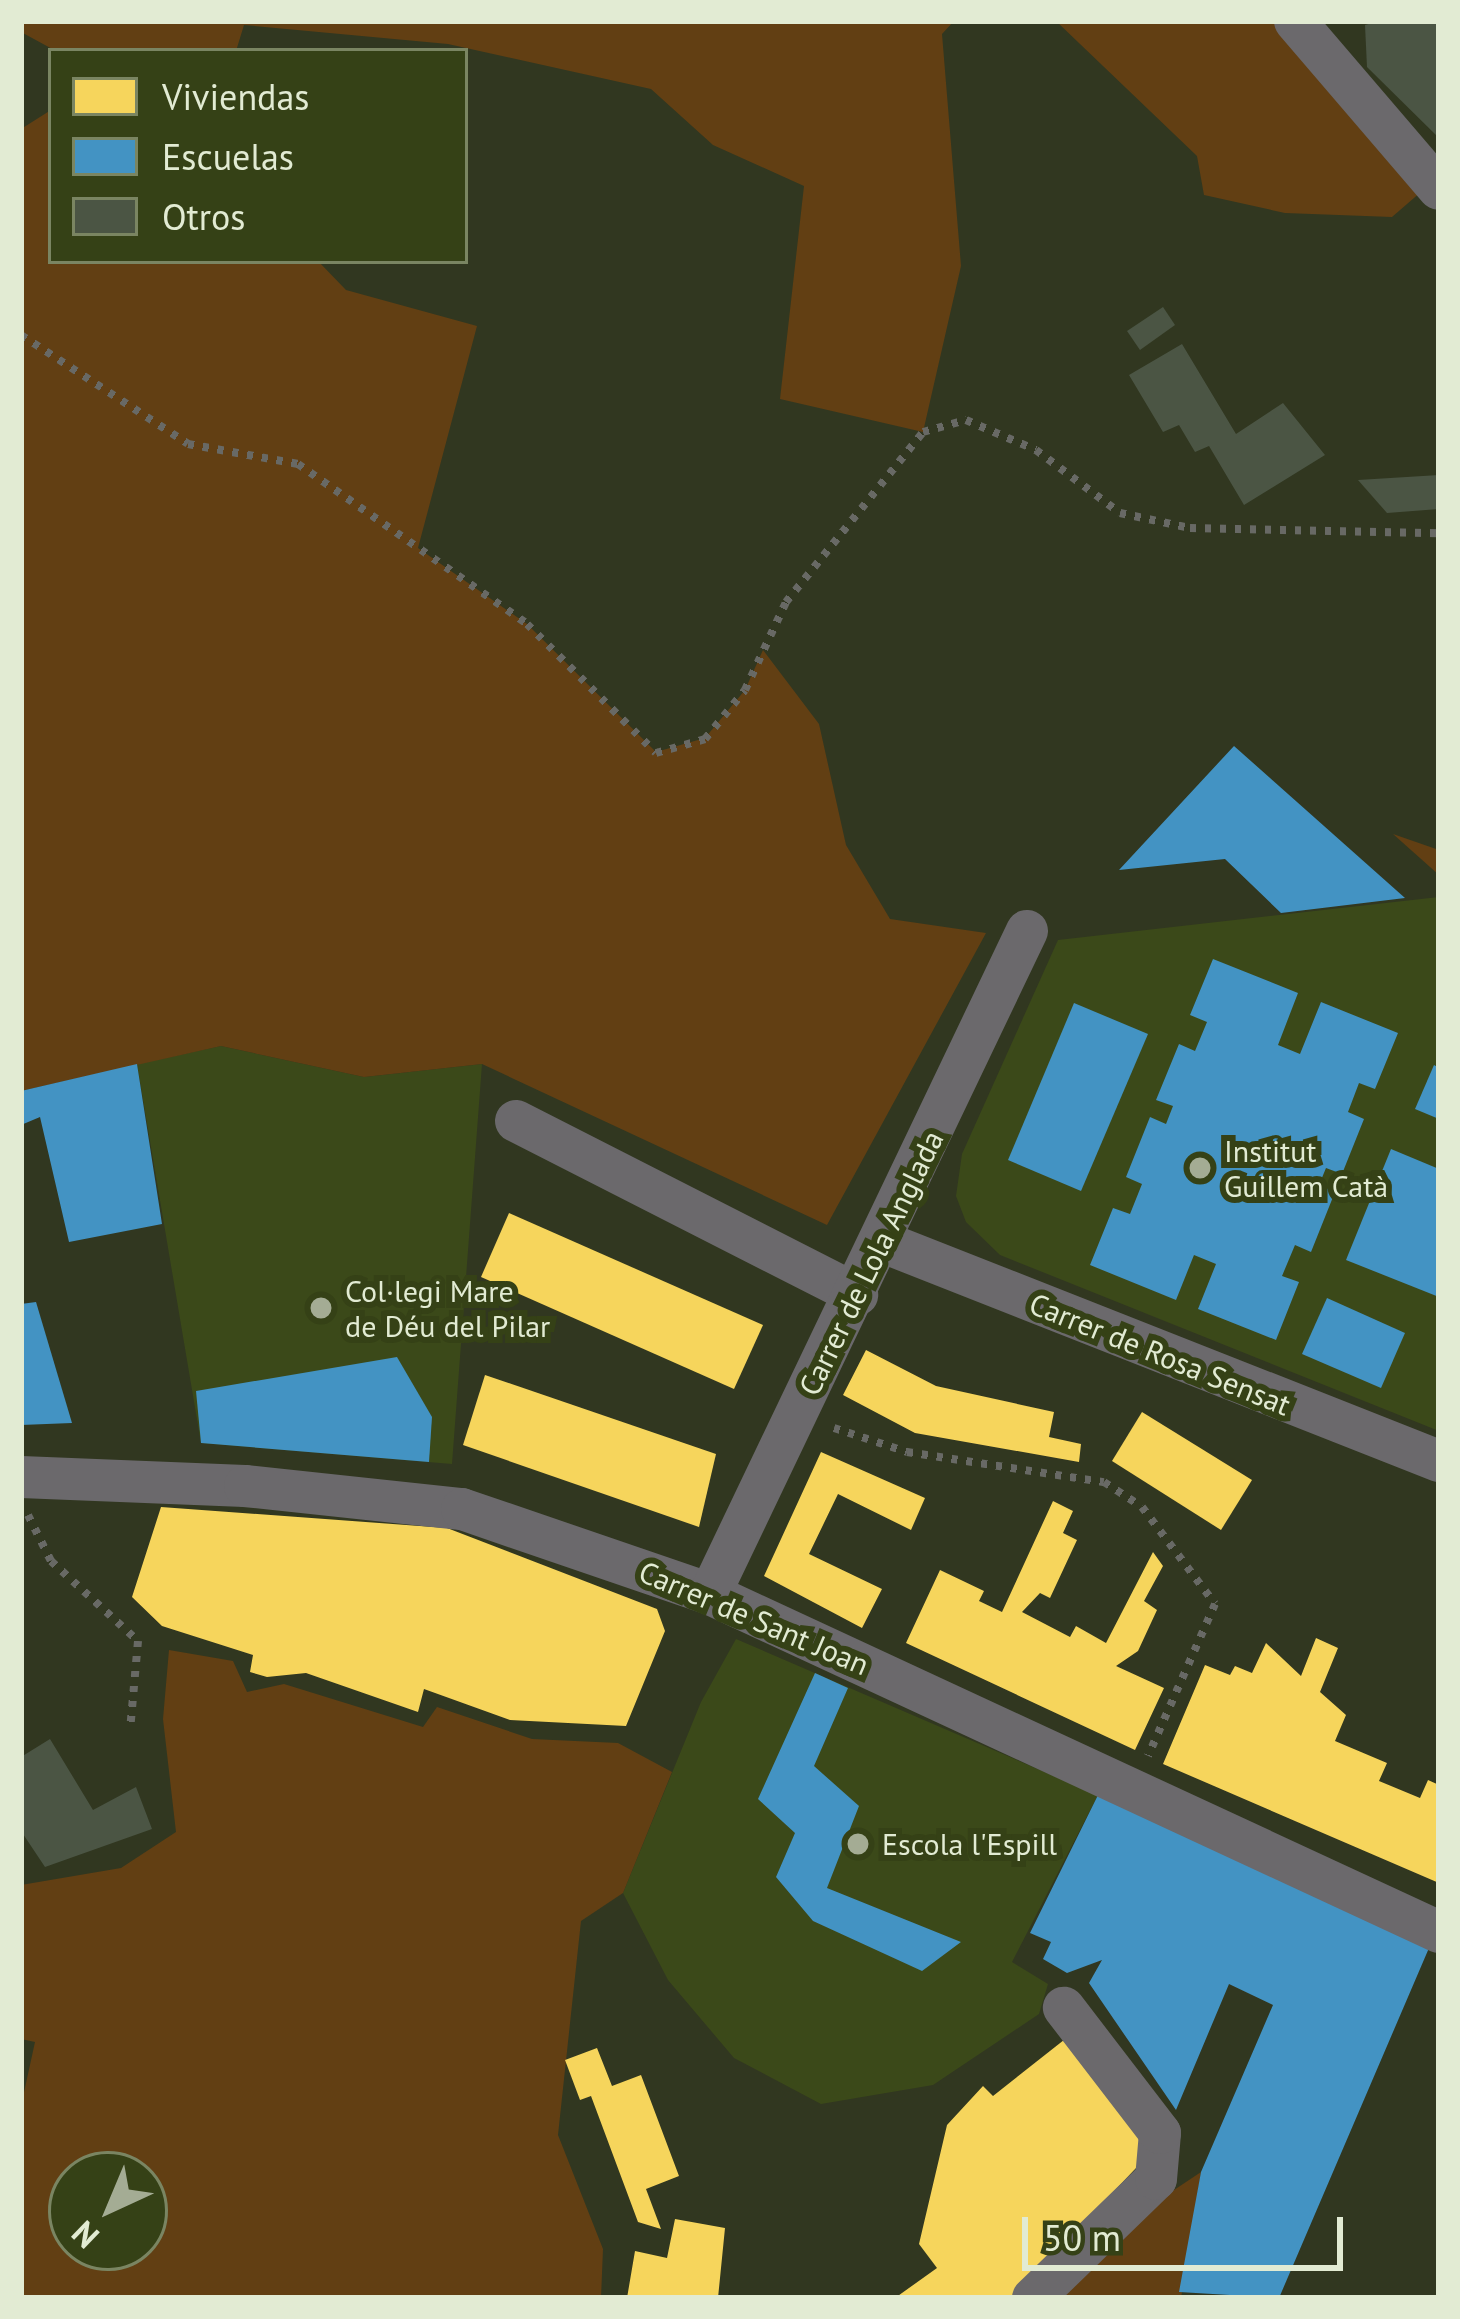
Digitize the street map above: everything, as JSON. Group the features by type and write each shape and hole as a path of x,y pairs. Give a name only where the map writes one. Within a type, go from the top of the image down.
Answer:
{"street":[{"path":"1308,23 1439,189"},
{"name":"Carrer de Lola Anglada","path":"710,1594 883,1242 1028,931"},
{"path":"516,1121 857,1295"},
{"name":"Carrer de Rosa Sensat","path":"883,1242 1439,1461"},
{"name":"Carrer de Sant Joan","path":"25,1478 245,1486 462,1509 710,1594 1136,1784 1439,1932"},
{"path":"1033,2298 1156,2179 1160,2134 1064,2008"}],"path":[{"path":"21,335 188,444 298,464 527,624 656,753 705,739 745,690 786,602 874,484 922,432 966,420 1036,450 1120,513 1190,528 1439,533"},
{"path":"798,1416 907,1452 1104,1482 1142,1507 1215,1604 1136,1784"},
{"path":"25,1478 30,1528 51,1561 138,1641 130,1730"}],"shaded area":[{"path":"21,21 954,21 942,34 961,266 923,432 780,399 804,186 713,145 651,89 448,44 244,25 237,48 50,48 21,32"},
{"path":"1056,21 1295,21 1429,185 1392,217 1285,213 1204,195 1197,156"},
{"path":"48,112 48,264 321,264 346,290 477,326 418,548 527,624 656,752 705,738 745,690 763,650 819,724 846,845 890,919 986,933 827,1225 482,1064 364,1077 221,1046 21,1091 21,129"},
{"path":"1393,834 1439,850 1439,875"},
{"name":"Institut Guillem Catà","path":"1439,897 1439,1431 1000,1255 966,1222 956,1196 962,1154 1058,940"},
{"name":"Col·legi Mare de Déu del Pilar","path":"221,1046 364,1077 482,1064 452,1464 201,1443 137,1064"},
{"name":"Escola l'Espill","path":"736,1639 1098,1795 1012,1962 1048,1984 1039,2014 933,2085 821,2104 734,2058 668,1980 623,1893 701,1702"},
{"path":"169,1650 233,1661 247,1692 284,1684 423,1727 437,1707 532,1739 618,1743 672,1772 623,1893 581,1921 558,2135 603,2249 601,2298 21,2298 21,2106 35,2042 21,2039 21,1885 121,1868 176,1832 163,1719"},
{"path":"1201,2172 1181,2298 1061,2298 1156,2202"}],"building: Viviendas":[{"path":"509,1213 763,1325 734,1389 481,1277"},
{"path":"866,1350 936,1386 1054,1412 1049,1437 1081,1444 1079,1462 915,1433 843,1395"},
{"path":"485,1375 716,1454 699,1527 463,1445"},
{"path":"1142,1412 1252,1480 1221,1530 1112,1461"},
{"path":"821,1452 925,1498 911,1530 838,1494 809,1554 882,1589 862,1628 764,1576"},
{"path":"1053,1501 1073,1511 1063,1533 1077,1540 1050,1598 1040,1593 1022,1612 1070,1637 1076,1626 1106,1643 1153,1552 1163,1566 1144,1601 1157,1610 1138,1651 1116,1666 1164,1688 1135,1750 906,1643 940,1570 984,1591 979,1601 1002,1612"},
{"path":"161,1507 447,1528 657,1609 665,1631 626,1726 510,1720 424,1689 418,1712 306,1673 267,1677 250,1672 253,1655 162,1626 132,1597"},
{"path":"1316,1638 1338,1648 1320,1692 1346,1715 1335,1741 1387,1763 1379,1781 1420,1798 1428,1780 1439,1785 1439,1883 1163,1764 1205,1665 1230,1675 1235,1666 1252,1673 1266,1643 1301,1676"},
{"path":"1069,2036 1154,2149 1013,2298 895,2298 937,2268 919,2244 947,2125 983,2086 993,2096"},
{"path":"597,2048 612,2086 641,2075 679,2176 646,2189 661,2229 638,2222 591,2096 580,2100 565,2060"},
{"path":"675,2219 725,2228 718,2298 627,2298 635,2251 667,2258"}],"building: Escuelas":[{"path":"1234,746 1405,898 1281,913 1225,859 1119,870"},
{"path":"1213,959 1298,993 1278,1045 1300,1054 1321,1002 1398,1033 1375,1089 1359,1083 1348,1112 1364,1119 1342,1174 1326,1168 1319,1185 1335,1192 1311,1252 1295,1245 1282,1276 1299,1282 1276,1340 1198,1309 1216,1264 1194,1255 1176,1300 1090,1265 1113,1208 1130,1214 1142,1184 1126,1177 1150,1117 1166,1124 1173,1106 1156,1100 1179,1044 1195,1051 1207,1022 1190,1015"},
{"path":"1074,1003 1148,1034 1081,1191 1008,1160"},
{"path":"137,1064 162,1224 69,1242 40,1117 21,1125 21,1091"},
{"path":"1434,1065 1439,1068 1439,1119 1415,1109"},
{"path":"1391,1149 1439,1169 1439,1297 1346,1260"},
{"path":"1327,1298 1405,1333 1381,1388 1302,1354"},
{"path":"36,1302 72,1423 21,1425 21,1304"},
{"path":"397,1357 432,1417 429,1462 201,1443 196,1391"},
{"name":"Escola l'Espill","path":"815,1673 848,1688 814,1766 859,1806 827,1888 961,1942 922,1971 813,1921 776,1877 795,1833 758,1799"},
{"path":"1098,1795 1429,1948 1279,2298 1179,2292 1201,2172 1273,2005 1229,1984 1176,2110 1089,1983 1102,1960 1067,1973 1043,1959 1051,1942 1030,1933"}],"building: Otros":[{"path":"1439,21 1439,138 1367,67 1365,25"},
{"path":"1163,307 1175,325 1140,350 1127,331"},
{"path":"1182,344 1236,434 1283,403 1325,455 1244,505 1209,446 1195,452 1179,425 1163,432 1129,375"},
{"path":"1439,475 1439,509 1387,513 1358,480"},
{"path":"50,1739 93,1810 136,1787 152,1829 45,1867 21,1831 21,1757"}],"place":[{"name":"Institut Guillem Catà","path":"1200,1168"},
{"name":"Col·legi Mare de Déu del Pilar","path":"321,1308"},
{"name":"Escola l'Espill","path":"858,1844"}]}
